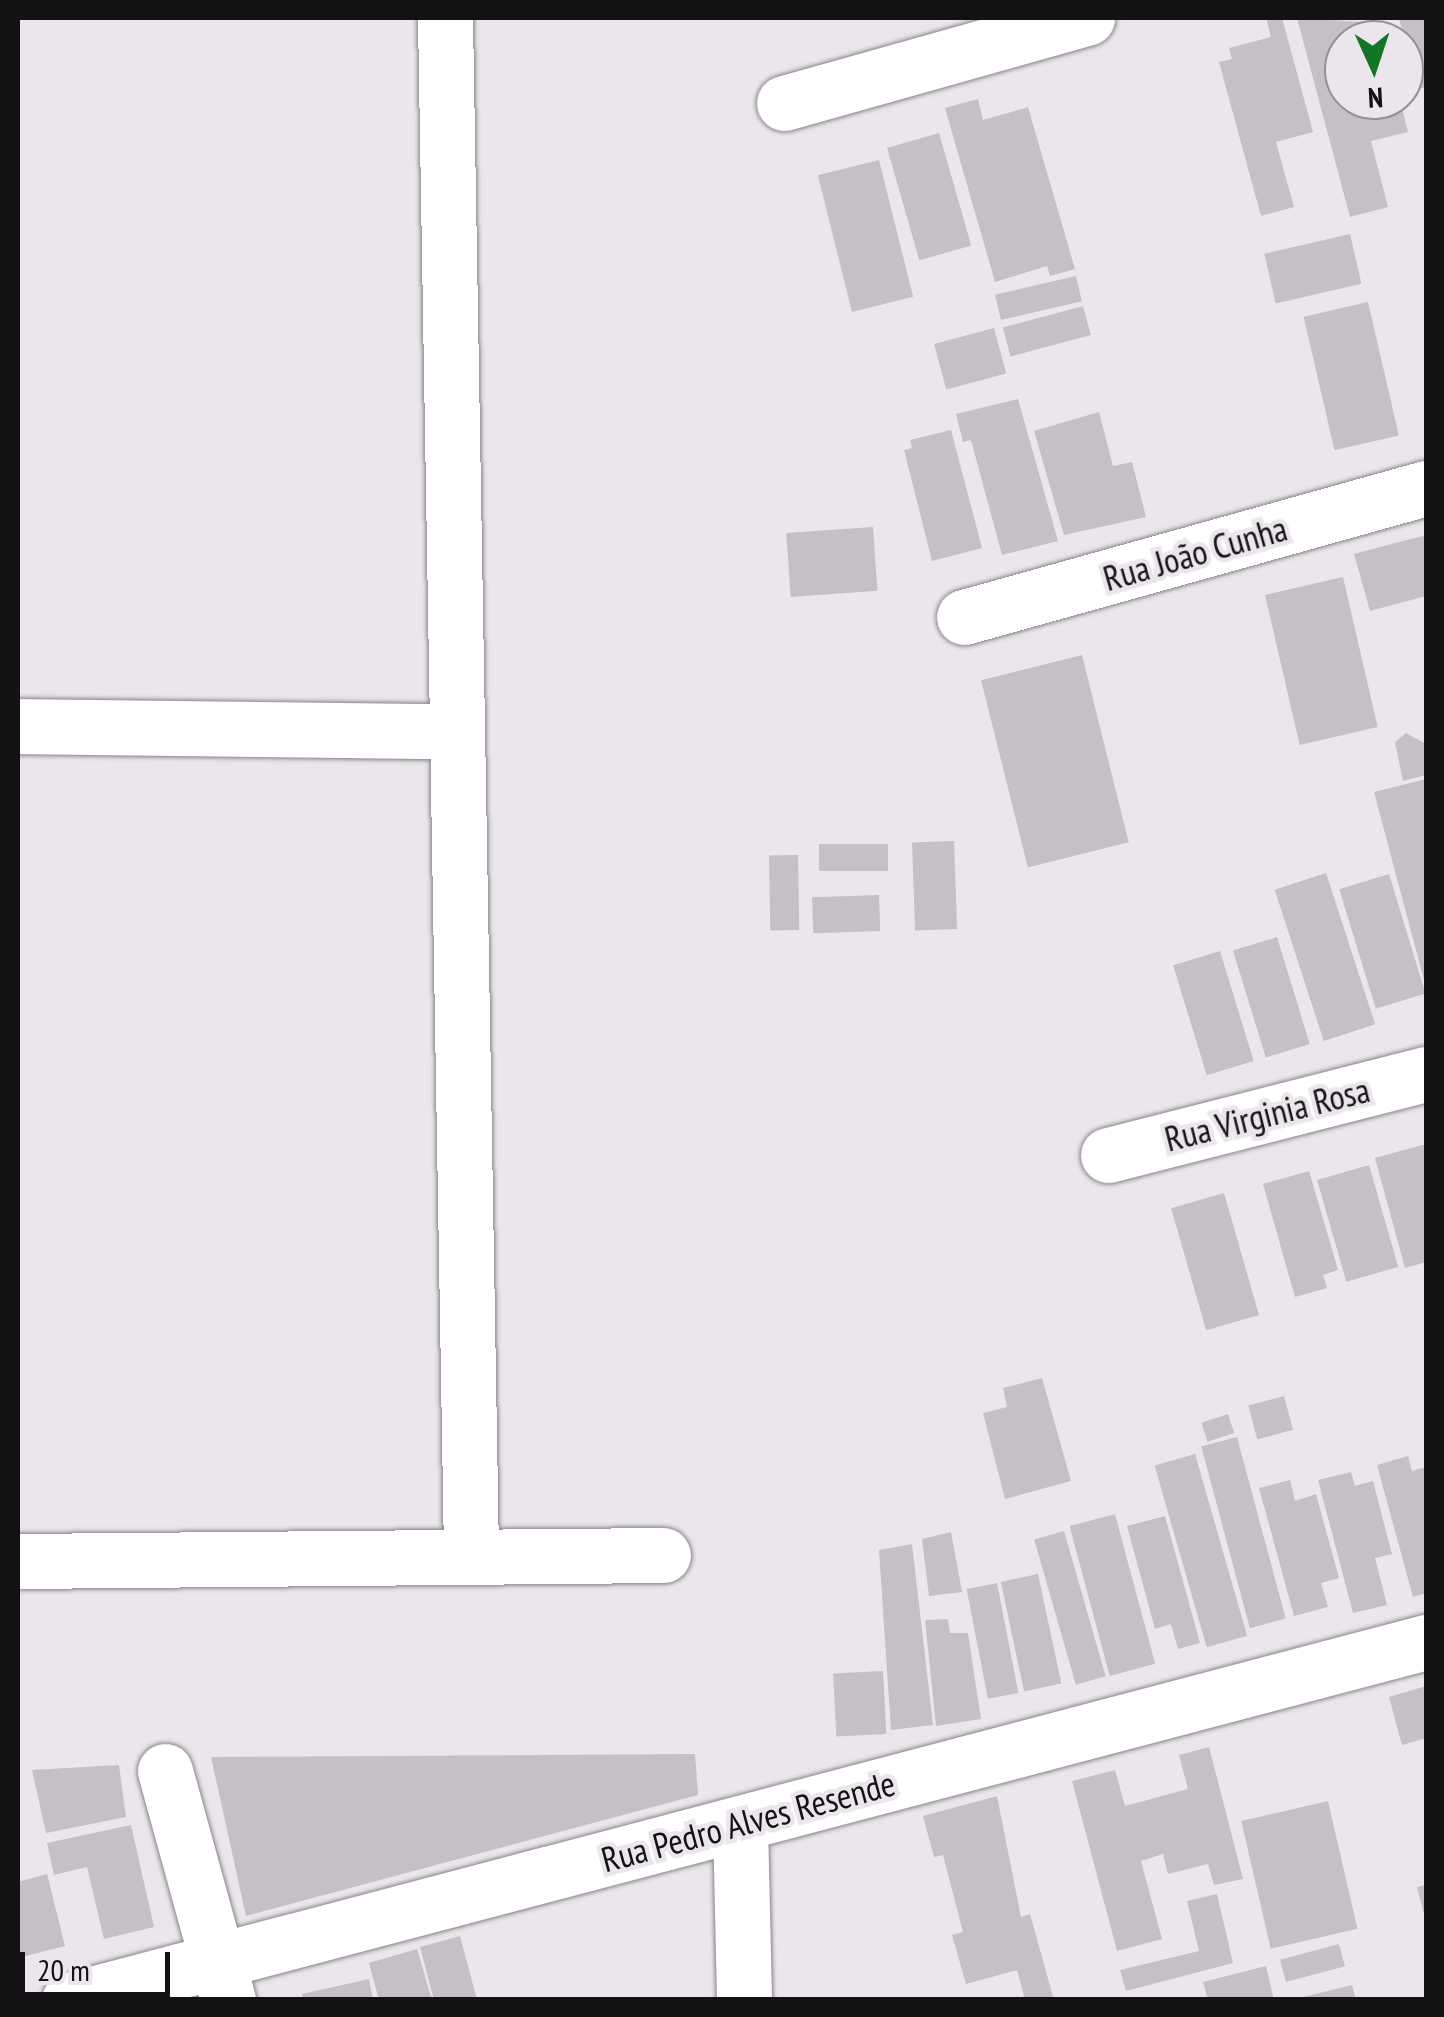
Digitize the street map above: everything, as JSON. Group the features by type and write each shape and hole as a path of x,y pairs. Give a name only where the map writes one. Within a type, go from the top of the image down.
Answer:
{"street":[{"path":"445,18 471,1557"},
{"path":"784,102 1087,18"},
{"name":"Rua João Cunha","path":"964,617 1426,488"},
{"path":"18,726 457,732"},
{"name":"Rua Virginia Rosa","path":"1108,1155 1426,1074"},
{"path":"18,1562 664,1556"},
{"name":"Rua Pedro Alves Resende","path":"69,2000 222,1980 740,1823 1426,1642"},
{"path":"165,1771 222,1980"},
{"path":"740,1823 744,2000"}],"building":[{"path":"1266,18 1282,18 1313,132 1276,142 1294,207 1261,216 1219,62 1232,59 1229,48 1271,37"},
{"path":"1297,18 1330,20 1324,20 1324,119"},
{"path":"1426,18 1426,87 1424,20 1399,20"},
{"path":"978,99 983,120 1028,107 1075,269 1050,276 1047,266 995,282 945,108"},
{"path":"1324,120 1405,120 1408,132 1371,141 1388,207 1350,217"},
{"path":"939,133 971,245 919,260 887,148"},
{"path":"879,160 913,297 852,312 818,175"},
{"path":"1350,234 1361,284 1276,303 1264,254"},
{"path":"1076,276 1082,301 1001,320 995,295"},
{"path":"1368,302 1399,435 1335,450 1304,317"},
{"path":"1083,306 1091,335 1011,356 1003,327"},
{"path":"994,328 1006,373 946,389 934,344"},
{"path":"1018,399 1058,541 1002,555 971,440 963,442 956,414"},
{"path":"1099,412 1113,466 1132,462 1146,517 1064,535 1034,431"},
{"path":"951,430 982,548 932,561 904,450 912,448 910,440"},
{"path":"873,527 877,591 791,597 786,533"},
{"path":"1426,535 1426,596 1370,611 1354,554"},
{"path":"1343,577 1378,727 1300,745 1265,595"},
{"path":"1082,655 1129,842 1028,867 981,680"},
{"path":"1406,733 1426,744 1426,775 1403,781 1395,742"},
{"path":"1426,779 1426,984 1425,984 1374,792"},
{"path":"954,841 957,929 915,930 912,842"},
{"path":"819,844 888,844 888,871 819,871"},
{"path":"798,855 799,930 770,930 769,856"},
{"path":"1326,873 1375,1024 1324,1041 1275,890"},
{"path":"1389,874 1426,994 1376,1009 1339,889"},
{"path":"879,895 880,931 813,933 812,897"},
{"path":"1277,937 1310,1044 1266,1058 1233,950"},
{"path":"1220,951 1254,1061 1207,1075 1173,965"},
{"path":"1426,1144 1426,1262 1405,1268 1375,1158"},
{"path":"1369,1165 1398,1267 1346,1282 1317,1180"},
{"path":"1309,1171 1338,1270 1323,1275 1327,1288 1295,1297 1263,1184"},
{"path":"1224,1193 1259,1315 1206,1330 1171,1208"},
{"path":"1042,1378 1071,1481 1005,1499 983,1413 1007,1407 1003,1388"},
{"path":"1284,1396 1293,1430 1257,1439 1248,1406"},
{"path":"1228,1414 1234,1433 1208,1442 1201,1423"},
{"path":"1237,1437 1286,1619 1250,1628 1201,1447"},
{"path":"1195,1454 1247,1636 1207,1647 1155,1466"},
{"path":"1408,1456 1412,1471 1426,1467 1426,1593 1413,1597 1377,1465"},
{"path":"1351,1472 1355,1486 1373,1481 1392,1554 1375,1558 1387,1605 1353,1613 1318,1480"},
{"path":"1290,1480 1295,1501 1316,1494 1339,1578 1321,1583 1328,1607 1294,1616 1259,1488"},
{"path":"1115,1514 1155,1664 1110,1676 1070,1526"},
{"path":"1165,1516 1200,1643 1178,1649 1171,1624 1155,1629 1127,1526"},
{"path":"1064,1531 1106,1676 1076,1685 1034,1540"},
{"path":"951,1532 962,1592 929,1596 922,1539"},
{"path":"912,1544 933,1725 891,1730 879,1550"},
{"path":"1038,1574 1061,1684 1024,1691 1001,1582"},
{"path":"997,1583 1018,1693 988,1699 967,1589"},
{"path":"948,1619 950,1633 968,1633 981,1719 936,1726 925,1620"},
{"path":"883,1671 886,1734 836,1737 833,1674"},
{"path":"1426,1686 1426,1738 1402,1745 1389,1697"},
{"path":"1209,1747 1243,1879 1214,1885 1208,1864 1168,1874 1163,1854 1141,1861 1162,1939 1117,1951 1072,1781 1115,1770 1125,1806 1188,1789 1179,1755"},
{"path":"695,1754 698,1795 246,1916 211,1757"},
{"path":"119,1765 126,1817 46,1833 32,1770"},
{"path":"997,1796 1021,1917 1030,1914 1054,2000 1025,2000 1017,1970 966,1984 952,1935 963,1932 943,1855 934,1857 923,1816"},
{"path":"1328,1801 1357,1929 1271,1949 1241,1821"},
{"path":"131,1825 154,1927 104,1939 87,1867 54,1875 47,1843"},
{"path":"47,1874 65,1946 18,1958 18,1882"},
{"path":"1426,1885 1426,1918 1425,1918 1417,1887"},
{"path":"1217,1894 1233,1963 1126,1991 1120,1970 1199,1951 1187,1901"},
{"path":"460,1936 477,2000 434,2000 420,1947"},
{"path":"1339,1944 1345,1966 1286,1982 1280,1960"},
{"path":"417,1949 432,2000 379,2000 369,1963"},
{"path":"1266,1966 1274,2000 1208,2000 1203,1982"},
{"path":"369,1979 373,2000 303,2000 302,1994"},
{"path":"1352,1985 1356,2000 1299,2000 1299,1998"}]}
